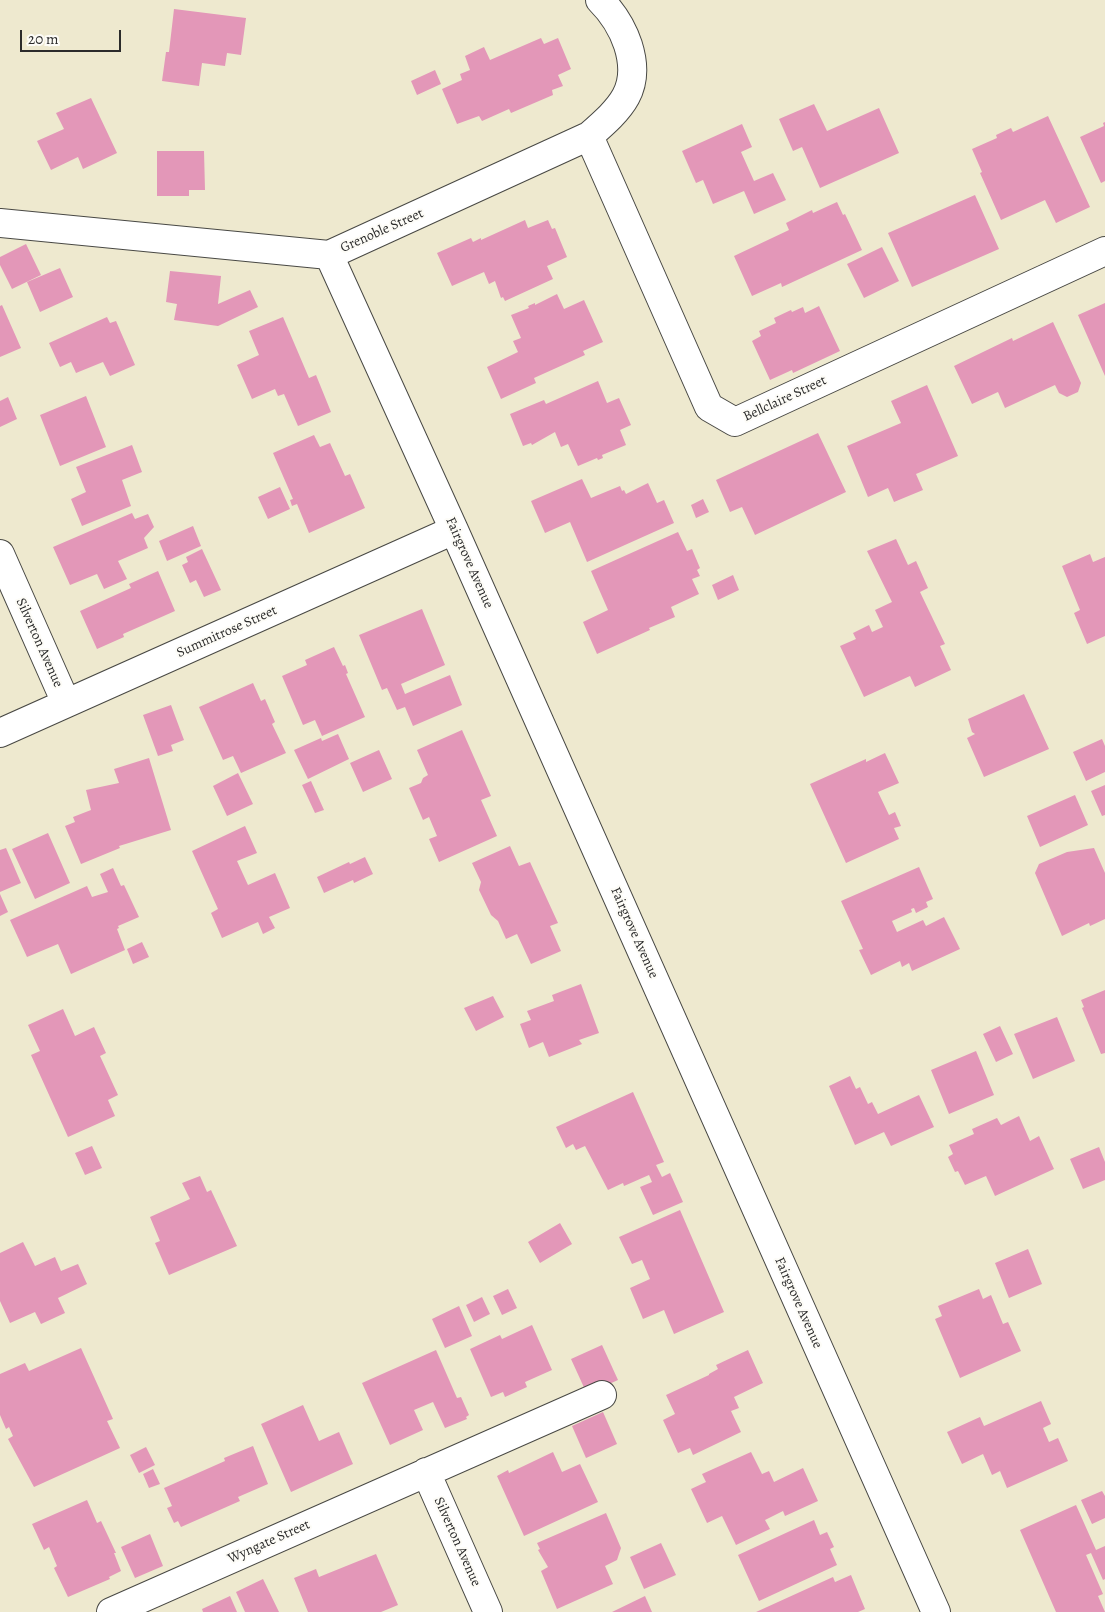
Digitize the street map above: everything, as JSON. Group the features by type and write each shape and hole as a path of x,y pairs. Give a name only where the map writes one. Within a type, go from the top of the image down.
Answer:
{"street":[{"name":"Grenoble Street","path":"0,223 329,255 589,136 619,108 629,90 633,76 632,59 625,36 612,12 600,0"},
{"name":"Bellclaire Street","path":"589,136 709,407 735,422 1105,252"},
{"name":"Fairgrove Avenue","path":"329,255 454,530 936,1612"},
{"name":"Summitrose Street","path":"0,733 454,530"},
{"name":"Silverton Avenue","path":"0,554 66,703"},
{"name":"Wyngate Street","path":"111,1612 602,1395"},
{"name":"Silverton Avenue","path":"426,1472 488,1612"}],"building":[{"path":"174,9 246,18 241,55 227,53 225,66 202,63 199,86 162,81 166,52 169,52"},
{"path":"541,38 544,44 558,38 571,69 558,75 563,86 552,90 553,95 511,113 509,109 482,121 479,116 457,124 442,89 462,80 460,74 470,70 465,56 484,47 490,60"},
{"path":"435,70 441,84 417,95 411,81"},
{"path":"91,98 117,153 83,169 78,157 51,170 37,141 64,129 56,113"},
{"path":"814,104 827,131 879,108 899,153 820,188 802,147 793,151 779,119"},
{"path":"1048,116 1090,207 1056,223 1045,200 1001,220 980,173 982,172 972,149 997,138 996,135 1011,128 1013,132"},
{"path":"1105,122 1105,181 1101,183 1080,137 1104,126 1103,123"},
{"path":"742,124 752,147 741,152 754,181 773,173 786,200 754,214 744,191 713,204 703,180 696,183 682,151"},
{"path":"157,151 204,151 205,190 189,190 189,196 157,196"},
{"path":"975,195 999,249 912,287 888,233"},
{"path":"837,202 843,215 845,214 862,250 782,287 781,283 752,296 734,256 789,230 786,223 812,210 813,213"},
{"path":"525,220 528,228 548,220 552,229 555,228 567,257 547,266 553,279 505,301 503,297 501,298 495,281 489,284 484,272 452,286 437,253 471,238 473,242 481,238 481,240"},
{"path":"26,244 41,275 12,289 0,265 0,257"},
{"path":"882,247 899,281 864,298 847,264"},
{"path":"60,268 73,297 40,312 27,282"},
{"path":"170,271 221,276 218,304 250,290 258,307 218,326 174,320 177,304 166,302"},
{"path":"557,294 564,309 584,300 603,342 583,351 585,355 534,378 536,383 501,399 487,367 518,352 513,341 521,338 511,315"},
{"path":"1105,303 1105,376 1078,315"},
{"path":"2,305 21,348 0,357 0,306"},
{"path":"819,306 840,351 793,373 792,370 770,380 752,341 761,336 759,331 776,323 774,318 791,310 792,312 803,307 805,313"},
{"path":"107,317 110,323 116,321 135,365 110,376 103,362 76,373 71,362 60,367 49,343"},
{"path":"283,317 309,378 316,375 331,412 298,426 284,394 278,396 275,389 252,399 237,365 259,355 249,331"},
{"path":"1053,322 1081,383 1078,392 1067,397 1059,393 1055,385 1005,408 998,392 972,404 954,366 1012,338 1013,341"},
{"path":"598,381 607,403 619,398 631,425 620,430 626,445 602,455 603,458 598,460 597,458 578,466 568,444 561,447 555,432 532,445 531,443 523,446 510,414 544,400 546,404"},
{"path":"927,385 958,456 916,474 923,490 894,502 888,488 868,497 847,446 901,423 891,401"},
{"path":"86,396 106,447 60,466 40,415"},
{"path":"8,397 17,419 0,427 0,401"},
{"path":"818,433 846,492 755,535 742,507 730,512 716,480"},
{"path":"314,435 320,447 330,443 345,476 350,474 365,508 309,533 297,504 292,506 290,500 293,499 273,453"},
{"path":"132,445 142,472 122,480 131,506 82,526 71,499 86,492 76,467"},
{"path":"582,479 591,498 620,486 626,494 648,483 657,503 664,500 674,523 587,562 570,522 545,533 531,501"},
{"path":"280,487 290,509 268,519 258,497"},
{"path":"703,499 709,512 696,518 691,505"},
{"path":"132,513 135,519 148,514 154,527 144,538 148,548 118,561 127,579 104,589 97,574 70,585 53,547"},
{"path":"193,526 201,546 167,561 159,541"},
{"path":"678,532 687,551 692,549 700,568 697,570 700,576 692,579 699,594 671,607 675,617 597,654 583,622 608,610 591,571"},
{"path":"896,539 908,565 916,561 928,588 920,592 945,644 940,646 951,670 915,687 910,676 864,697 840,646 856,639 853,633 869,625 872,632 883,627 875,610 892,602 867,551"},
{"path":"202,549 221,590 204,597 196,580 190,583 182,565 188,562 186,557"},
{"path":"1090,554 1093,562 1105,557 1105,636 1087,644 1074,613 1080,610 1062,566"},
{"path":"158,571 175,611 123,634 124,637 97,649 80,611 131,588 129,584"},
{"path":"733,575 739,590 718,600 712,585"},
{"path":"422,609 445,665 401,684 405,694 450,675 462,705 413,726 405,707 397,710 387,688 382,690 359,635"},
{"path":"334,647 343,666 345,665 348,673 346,674 365,717 322,736 315,720 303,725 282,676 307,665 305,660"},
{"path":"253,683 261,701 265,699 275,722 272,724 286,753 241,773 233,756 223,760 199,707"},
{"path":"1024,694 1049,749 984,777 967,738 975,734 972,732 968,719"},
{"path":"171,705 184,740 171,745 173,751 158,756 143,715"},
{"path":"462,730 491,796 481,800 497,836 439,862 429,839 437,836 429,817 423,820 409,788 421,783 423,778 428,775 417,750"},
{"path":"338,734 349,759 308,779 294,750 321,738 322,741"},
{"path":"1102,739 1105,746 1105,772 1086,781 1073,752"},
{"path":"379,750 392,779 363,792 350,763"},
{"path":"885,753 899,783 878,792 889,815 895,812 901,826 894,828 899,839 846,863 810,784 866,759 866,762"},
{"path":"149,758 171,830 119,846 120,848 81,864 65,826 75,822 73,817 91,810 86,790 119,783 114,769"},
{"path":"238,773 253,804 227,816 213,786"},
{"path":"311,781 324,810 315,813 302,785"},
{"path":"1105,785 1105,815 1102,816 1091,791"},
{"path":"1075,795 1088,825 1040,847 1027,816"},
{"path":"245,826 257,853 237,861 248,885 275,873 290,908 269,917 275,928 263,934 258,922 222,938 211,913 218,909 192,851"},
{"path":"48,833 70,883 35,899 12,849"},
{"path":"510,846 519,866 530,862 558,923 550,926 561,951 531,964 517,934 506,939 498,921 491,915 479,890 481,882 472,863"},
{"path":"6,848 21,883 0,892 0,850"},
{"path":"1094,848 1105,873 1105,919 1090,926 1089,923 1062,936 1035,873 1039,864 1067,852"},
{"path":"365,857 373,874 354,883 353,880 324,893 317,877 349,862 350,864"},
{"path":"919,867 933,899 926,902 928,907 916,913 914,908 911,909 912,912 892,921 897,932 923,920 926,926 944,917 960,949 912,971 909,963 902,967 900,961 871,975 859,950 863,949 841,901"},
{"path":"113,868 121,886 124,885 139,917 118,926 119,928 117,929 125,950 71,974 58,944 27,957 10,920 87,886 92,897 108,892 100,874"},
{"path":"0,894 8,912 0,916"},
{"path":"142,942 149,957 133,964 127,949"},
{"path":"581,984 599,1033 579,1040 582,1044 549,1057 543,1042 529,1048 520,1024 531,1020 527,1011 554,1001 552,995"},
{"path":"1105,990 1105,1053 1101,1054 1082,1008 1084,1007 1081,1000"},
{"path":"493,996 504,1017 476,1031 464,1008"},
{"path":"63,1009 75,1036 94,1027 106,1053 100,1056 118,1095 108,1100 115,1116 68,1137 31,1055 40,1051 28,1025"},
{"path":"1057,1017 1075,1061 1033,1079 1014,1034"},
{"path":"1000,1026 1013,1054 996,1062 983,1034"},
{"path":"976,1051 994,1095 949,1114 931,1070"},
{"path":"850,1076 856,1089 860,1087 868,1104 872,1102 878,1114 919,1095 934,1127 891,1146 884,1132 855,1145 829,1086"},
{"path":"633,1092 664,1162 656,1165 662,1177 670,1173 683,1202 653,1215 640,1187 652,1182 649,1175 624,1186 623,1183 608,1190 585,1146 576,1150 573,1144 566,1148 556,1127"},
{"path":"1019,1116 1030,1141 1039,1136 1054,1169 995,1196 986,1176 965,1185 958,1171 955,1172 948,1157 953,1154 949,1145 974,1134 972,1129 997,1118 1001,1125"},
{"path":"92,1146 102,1168 85,1175 75,1153"},
{"path":"1099,1147 1105,1162 1105,1180 1083,1189 1070,1159"},
{"path":"200,1176 207,1192 211,1190 237,1246 169,1275 155,1243 160,1241 150,1217 190,1199 182,1183"},
{"path":"680,1210 724,1312 674,1334 664,1310 643,1319 630,1288 650,1279 642,1260 632,1264 619,1237"},
{"path":"560,1223 572,1244 540,1263 528,1242"},
{"path":"23,1242 35,1266 55,1257 61,1271 78,1264 87,1284 58,1298 65,1313 41,1324 35,1312 10,1323 0,1301 0,1253"},
{"path":"1028,1249 1042,1284 1009,1298 995,1263"},
{"path":"508,1289 517,1308 502,1315 493,1296"},
{"path":"979,1289 983,1299 991,1295 1003,1324 1008,1322 1021,1351 960,1378 935,1319 942,1316 938,1306"},
{"path":"482,1297 490,1314 474,1322 466,1305"},
{"path":"459,1306 472,1336 445,1348 432,1319"},
{"path":"532,1325 552,1370 525,1382 527,1387 505,1397 503,1392 491,1397 470,1349 500,1335 502,1339"},
{"path":"602,1345 618,1380 587,1394 571,1359"},
{"path":"81,1348 113,1419 107,1421 120,1448 34,1487 8,1439 13,1436 9,1427 6,1429 0,1415 0,1374 25,1363 29,1371"},
{"path":"436,1350 457,1398 461,1397 469,1415 466,1417 467,1419 445,1428 433,1402 414,1410 423,1430 390,1445 362,1383"},
{"path":"748,1350 763,1383 734,1397 739,1408 731,1411 741,1432 693,1455 690,1448 678,1453 663,1420 675,1414 666,1395 709,1375 718,1369 716,1365"},
{"path":"1041,1401 1051,1424 1043,1428 1049,1442 1058,1438 1068,1461 1007,1488 1000,1471 992,1475 983,1454 962,1464 947,1432 980,1417 984,1426"},
{"path":"303,1405 319,1441 339,1432 353,1464 291,1492 261,1424"},
{"path":"603,1412 617,1444 586,1458 572,1426"},
{"path":"253,1446 268,1484 238,1497 240,1501 181,1527 178,1521 174,1523 167,1508 172,1506 164,1488 225,1461 224,1458"},
{"path":"146,1447 155,1465 139,1473 130,1455"},
{"path":"553,1452 562,1472 580,1464 598,1502 524,1536 497,1476 508,1470 509,1473"},
{"path":"751,1452 762,1474 769,1471 774,1482 803,1468 818,1501 785,1516 783,1511 765,1520 770,1529 736,1545 722,1516 707,1523 691,1489 706,1482 702,1474"},
{"path":"153,1469 160,1484 149,1488 143,1474"},
{"path":"1102,1491 1105,1496 1105,1518 1092,1524 1081,1500"},
{"path":"87,1500 97,1523 101,1521 116,1553 114,1553 121,1571 109,1577 110,1579 68,1597 54,1568 57,1566 49,1547 44,1550 32,1524"},
{"path":"1076,1505 1096,1550 1105,1546 1105,1579 1103,1580 1091,1553 1086,1555 1103,1594 1098,1596 1105,1612 1056,1612 1020,1530"},
{"path":"606,1513 621,1548 617,1560 605,1566 613,1584 557,1609 541,1571 548,1567 538,1550 540,1549 537,1543"},
{"path":"814,1520 820,1535 827,1532 834,1547 830,1549 837,1565 759,1601 738,1555"},
{"path":"150,1534 163,1566 135,1578 121,1547"},
{"path":"661,1543 676,1575 644,1589 630,1557"},
{"path":"376,1554 398,1605 381,1612 308,1612 294,1578 316,1569 319,1577"},
{"path":"851,1575 865,1609 858,1612 756,1612 833,1577 835,1582"},
{"path":"263,1579 279,1612 245,1612 236,1592"},
{"path":"230,1596 237,1612 203,1612 202,1609"},
{"path":"645,1596 652,1612 612,1612"}]}
